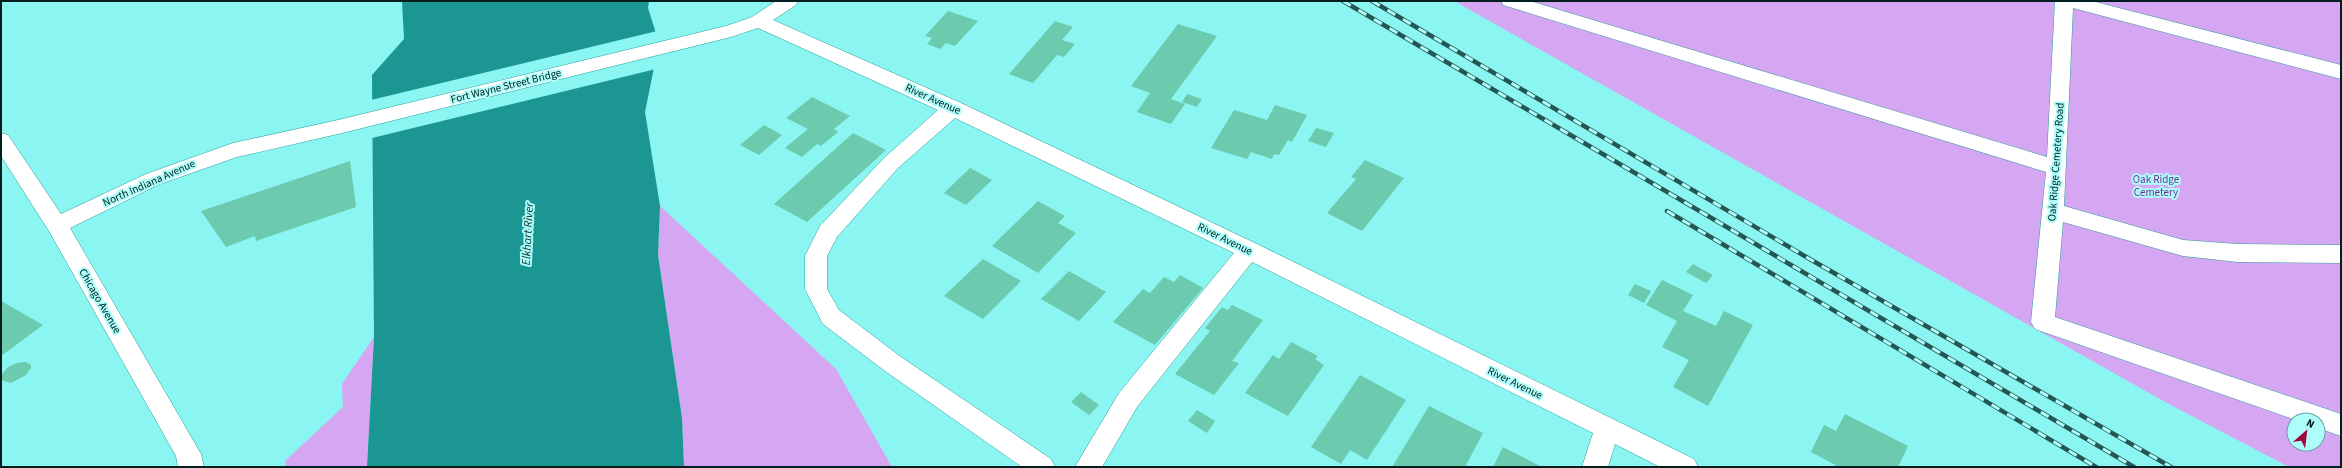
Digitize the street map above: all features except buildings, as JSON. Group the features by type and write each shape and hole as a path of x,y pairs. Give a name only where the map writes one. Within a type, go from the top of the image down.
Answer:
{"street":[{"path":"759,21 788,1"},
{"path":"1510,1 2057,168"},
{"name":"Oak Ridge Cemetery Road","path":"2064,1 2057,168 2042,322 2341,425"},
{"path":"2069,1 2341,72"},
{"name":"Fort Wayne Street Bridge","path":"338,127 674,45 759,21"},
{"name":"River Avenue","path":"759,21 954,108 1250,250 1685,467"},
{"path":"954,108 891,163 828,232 816,256 816,289 831,317 893,364 1042,467"},
{"name":"North Indiana Avenue","path":"57,226 153,179 196,162 240,149 338,127"},
{"name":"Chicago Avenue","path":"1,140 57,226 184,463"},
{"path":"2053,212 2183,248 2238,253 2341,254"},
{"path":"1088,467 1128,400 1250,250"},
{"path":"1595,467 1607,428"}],"green space":[{"name":"Oak Ridge Cemetery","path":"1454,1 2341,1 2341,467 2289,467 2167,403"},
{"path":"660,206 836,369 892,467 684,467 682,418 658,255"},
{"path":"374,337 367,467 286,467 285,461 343,407 342,384"}],"water":[{"name":"Elkhart River","path":"402,1 649,1 648,8 659,43 645,112 660,206 658,255 682,418 684,467 367,467 374,337 372,75 404,39"}],"pier":[{"path":"657,31 661,43 656,69 372,138 371,100"}],"railway":[{"path":"1343,1 2134,467"},
{"path":"1372,1 1808,258 2171,467"},
{"path":"1667,211 2096,467"}]}
